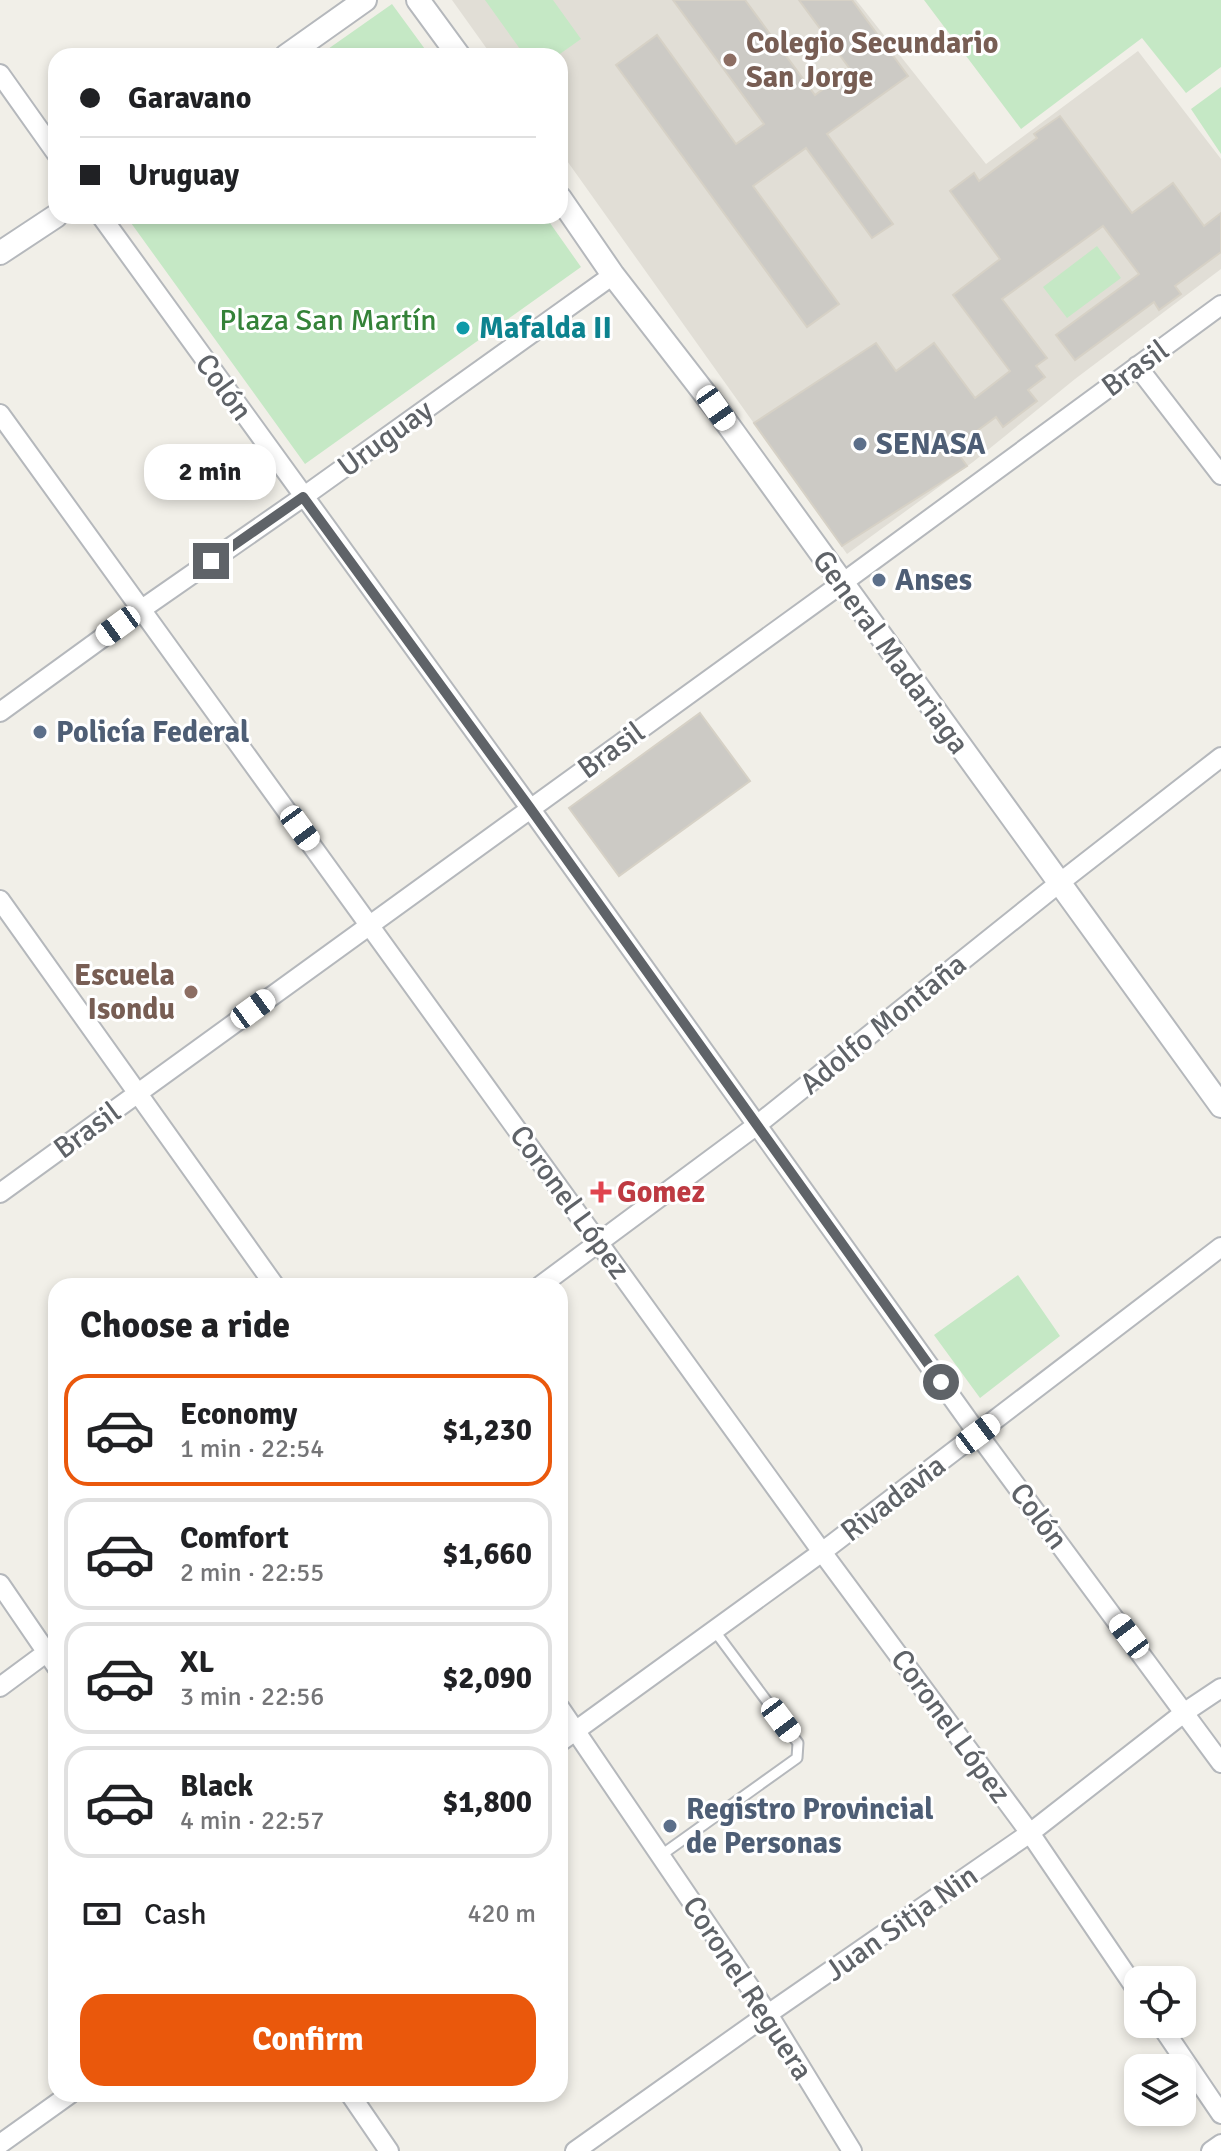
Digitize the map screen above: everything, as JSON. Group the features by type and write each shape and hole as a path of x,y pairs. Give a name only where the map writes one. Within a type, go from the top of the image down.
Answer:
{"street":[{"path":"297,48 365,0"},
{"path":"418,0 453,48"},
{"path":"0,74 48,142"},
{"name":"General Madariaga","path":"568,210 613,275 716,408 1221,1106"},
{"path":"0,253 48,221"},
{"name":"Colón","path":"107,224 978,1434 1221,1763"},
{"name":"Uruguay","path":"0,712 613,275"},
{"name":"Brasil","path":"0,1193 1221,305"},
{"path":"1137,366 1221,475"},
{"name":"Coronel López","path":"0,414 822,1552 1030,1833 1124,1971"},
{"name":"Adolfo Montaña","path":"551,1278 757,1125 1221,757"},
{"path":"0,900 269,1278"},
{"name":"Rivadavia","path":"568,1736 822,1552 1221,1247"},
{"path":"0,1584 48,1647"},
{"path":"0,1687 48,1657"},
{"name":"Juan Sitja Nin","path":"575,2151 1030,1833 1185,1712 1221,1688"},
{"name":"Coronel Reguera","path":"568,1736 660,1856 768,2014 852,2151"},
{"path":"1169,2038 1221,2114"},
{"path":"4,2143 59,2102"},
{"path":"355,2102 389,2151"},
{"path":"1211,2151 1221,2144"}],"lane":[{"path":"660,1856 797,1758 798,1743 714,1630"}],"shaded area":[{"path":"452,0 856,0 986,164 1138,51 1221,159 1221,269 1075,379 973,462 847,554 568,162 568,48 486,48"}],"green space":[{"path":"485,0 553,0 581,39 568,48 519,48"},
{"path":"924,0 1221,0 1221,67 1186,93 1142,38 1021,129"},
{"path":"392,4 424,48 329,48"},
{"path":"1221,87 1221,154 1191,109"},
{"name":"Plaza San Martín","path":"132,224 551,224 581,267 305,464"},
{"path":"1097,246 1121,278 1067,318 1043,287"},
{"path":"1018,1275 1060,1336 980,1398 934,1335"}],"building":[{"path":"673,0 745,0 815,95 850,69 799,0 852,0 908,76 827,134 893,224 872,238 806,148 753,186 839,304 807,327 616,65 657,35 736,144 764,124"},
{"path":"1060,116 1132,213 1173,183 1204,226 1221,213 1221,252 1175,286 1181,294 1159,310 1154,302 1075,360 1056,335 1139,274 1103,226 1002,299 1047,358 1036,366 1045,377 1028,390 1037,401 1003,427 996,417 954,448 967,466 842,546 754,423 876,343 896,371 934,343 975,398 1010,371 953,295 1000,259 950,191 974,173 979,181 1037,138 1034,134"},
{"path":"700,713 750,781 619,876 569,808"}],"place":[{"name":"Colegio Secundario San Jorge","path":"730,60"},
{"name":"Mafalda II","path":"463,328"},
{"name":"SENASA","path":"860,444"},
{"name":"Anses","path":"879,580"},
{"name":"Policía Federal","path":"40,732"},
{"name":"Escuela Isondu","path":"191,992"},
{"name":"Gomez","path":"601,1192"},
{"name":"Registro Provincial de Personas","path":"670,1826"}],"route":[{"path":"211,561 303,497 941,1382"}]}
